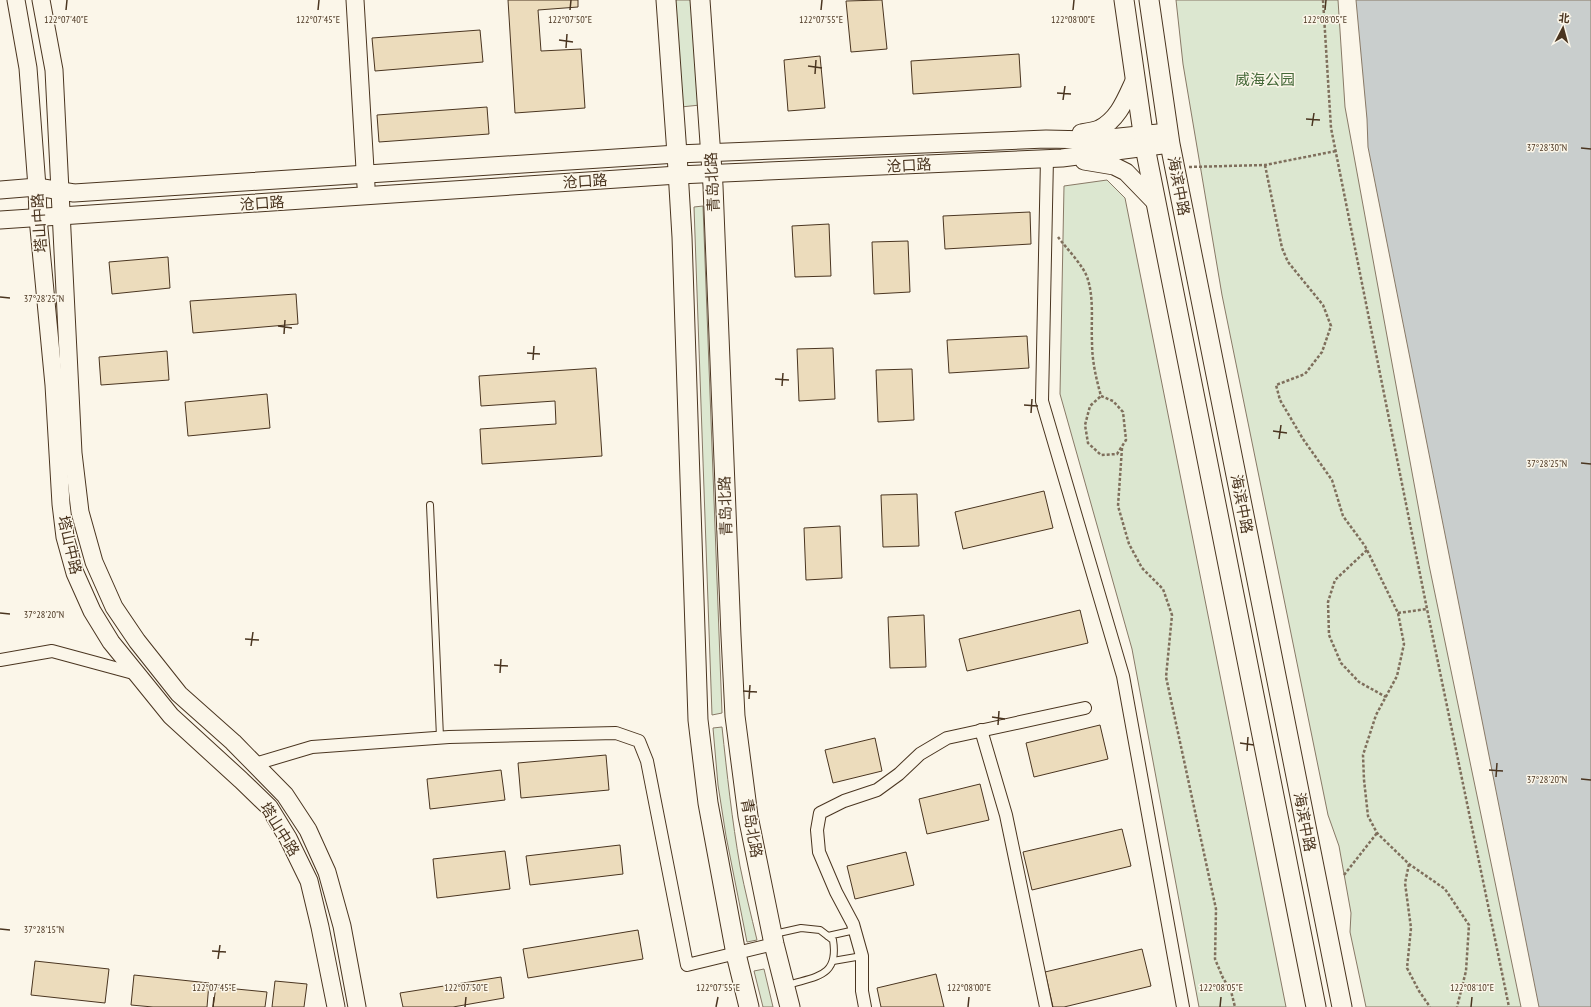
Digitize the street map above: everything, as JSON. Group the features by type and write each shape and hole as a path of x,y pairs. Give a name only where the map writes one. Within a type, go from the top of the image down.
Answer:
{"main road":[{"name":"塔山中路","path":"16,0 28,68 38,218 54,385 61,504 65,537 75,573 92,611 111,642 171,716 269,807 288,838 309,881 336,1007"},
{"name":"塔山中路","path":"41,0 54,70 74,453 80,512 94,562 114,607 137,641 179,694 234,742 285,795 308,830 327,872 342,926 357,1007"},
{"path":"355,0 366,196"},
{"path":"666,0 678,175 698,720 708,803 736,954 749,1007"},
{"name":"青岛北路","path":"700,0 712,173 730,628 735,716 748,816 773,939 790,1007"},
{"name":"海滨中路","path":"1124,0 1144,141 1316,1007"},
{"name":"海滨中路","path":"1149,0 1169,138 1342,1007"},
{"path":"1059,138 1098,129 1111,121 1122,107 1135,79"},
{"name":"沧口路","path":"0,190 37,187 74,193 677,154 1059,138 1144,141"},
{"name":"沧口路","path":"0,220 712,173 1054,158 1144,141 1169,138"},
{"path":"1054,158 1114,166 1126,172 1156,203"}],"street":[{"path":"1054,158 1046,223 1042,401 1123,676 1183,1007"},
{"path":"0,660 52,651 137,674"},
{"path":"865,1007 862,991 862,956 855,930 836,892 820,852 817,830 820,813 844,801 877,790 899,774 920,754 947,738 1085,708"},
{"path":"981,730 1006,815 1046,1007"},
{"path":"255,764 312,747 440,737 616,733 639,741 647,760 687,965 736,954 773,939"}],"lane":[{"path":"430,505 440,737"},
{"path":"773,939 802,928 820,930 833,940 835,953 832,965 824,974 784,986"},
{"path":"828,936 855,930"},
{"path":"833,961 862,956"}],"path":[{"path":"1323,0 1331,128 1427,609 1509,1007"},
{"path":"1175,167 1265,165 1336,151"},
{"path":"1265,165 1282,248 1288,262 1323,305 1331,326 1322,352 1305,374 1276,385 1277,390 1280,400 1303,439 1332,480 1343,516 1367,550 1398,613 1404,644 1396,676 1376,715 1363,755 1368,816 1378,834 1409,864 1445,889 1469,925 1466,971 1457,1007"},
{"path":"1046,223 1077,260 1088,279 1092,309 1094,367 1101,396"},
{"path":"1101,396 1113,401 1123,412 1126,440 1118,454 1102,455 1088,443 1085,425 1090,406 1101,396"},
{"path":"1122,448 1118,506 1129,544 1142,568 1163,589 1172,615 1166,677 1216,909 1215,959 1223,978 1231,991 1235,1007"},
{"path":"1367,550 1335,580 1328,602 1329,635 1340,663 1359,682 1386,697"},
{"path":"1398,613 1427,609"},
{"path":"1344,875 1378,834"},
{"path":"1409,864 1405,882 1411,928 1407,968 1419,991 1430,1007"}],"green space":[{"path":"675,0 693,0 700,105 681,107"},
{"name":"威海公园","path":"1176,0 1338,0 1345,107 1429,565 1521,1007 1366,1007 1350,932 1351,913 1339,846 1328,815 1222,295 1183,64"},
{"path":"1107,180 1125,198 1286,1007 1199,1007 1132,649 1060,394 1064,186"},
{"path":"703,206 722,713 712,715 694,207"},
{"path":"722,727 737,849 757,940 747,942 726,836 718,785 713,728"},
{"path":"764,969 773,1007 763,1007 754,971"}],"shaded area":[{"path":"1356,0 1591,0 1591,1007 1539,1007 1368,147 1367,119"}],"building":[{"path":"508,0 578,0 578,7 538,10 541,51 581,49 585,108 515,113"},
{"path":"882,0 887,49 851,52 846,1"},
{"path":"480,30 483,62 375,71 372,38"},
{"path":"1019,54 1021,87 913,94 911,61"},
{"path":"820,56 825,108 788,111 784,60"},
{"path":"487,107 489,134 379,142 377,115"},
{"path":"1030,212 1031,244 945,249 943,216"},
{"path":"829,224 831,276 795,277 792,226"},
{"path":"908,241 910,292 874,294 872,242"},
{"path":"168,257 170,288 112,294 109,262"},
{"path":"296,294 298,324 193,333 190,301"},
{"path":"1027,336 1029,368 949,373 947,340"},
{"path":"833,348 835,399 799,401 797,349"},
{"path":"167,351 169,380 101,385 99,357"},
{"path":"596,368 602,456 482,464 480,429 556,424 555,401 481,406 479,376"},
{"path":"912,369 914,420 878,422 876,370"},
{"path":"267,394 270,428 188,436 185,402"},
{"path":"1044,491 1053,528 963,549 955,512"},
{"path":"917,494 919,546 883,547 881,495"},
{"path":"840,526 842,578 806,580 804,528"},
{"path":"1080,610 1088,643 967,671 959,639"},
{"path":"924,615 926,667 890,668 888,617"},
{"path":"1100,725 1108,759 1034,777 1026,743"},
{"path":"875,738 882,771 833,783 825,750"},
{"path":"606,755 609,790 521,798 518,763"},
{"path":"501,770 505,800 430,809 427,779"},
{"path":"980,784 989,820 927,834 919,799"},
{"path":"1122,829 1131,866 1032,890 1023,852"},
{"path":"620,845 623,874 530,885 526,856"},
{"path":"505,851 510,889 437,898 433,859"},
{"path":"906,852 914,885 855,899 847,866"},
{"path":"638,930 643,959 528,978 523,949"},
{"path":"1142,949 1151,986 1064,1007 1053,1007 1045,972"},
{"path":"35,961 109,969 105,1003 31,995"},
{"path":"936,974 944,1007 881,1007 877,988"},
{"path":"134,975 209,983 207,1007 153,1007 131,1005"},
{"path":"501,977 504,998 453,1007 403,1007 400,993"},
{"path":"275,981 307,984 304,1007 272,1007"},
{"path":"216,987 267,992 265,1007 213,1007"}]}
